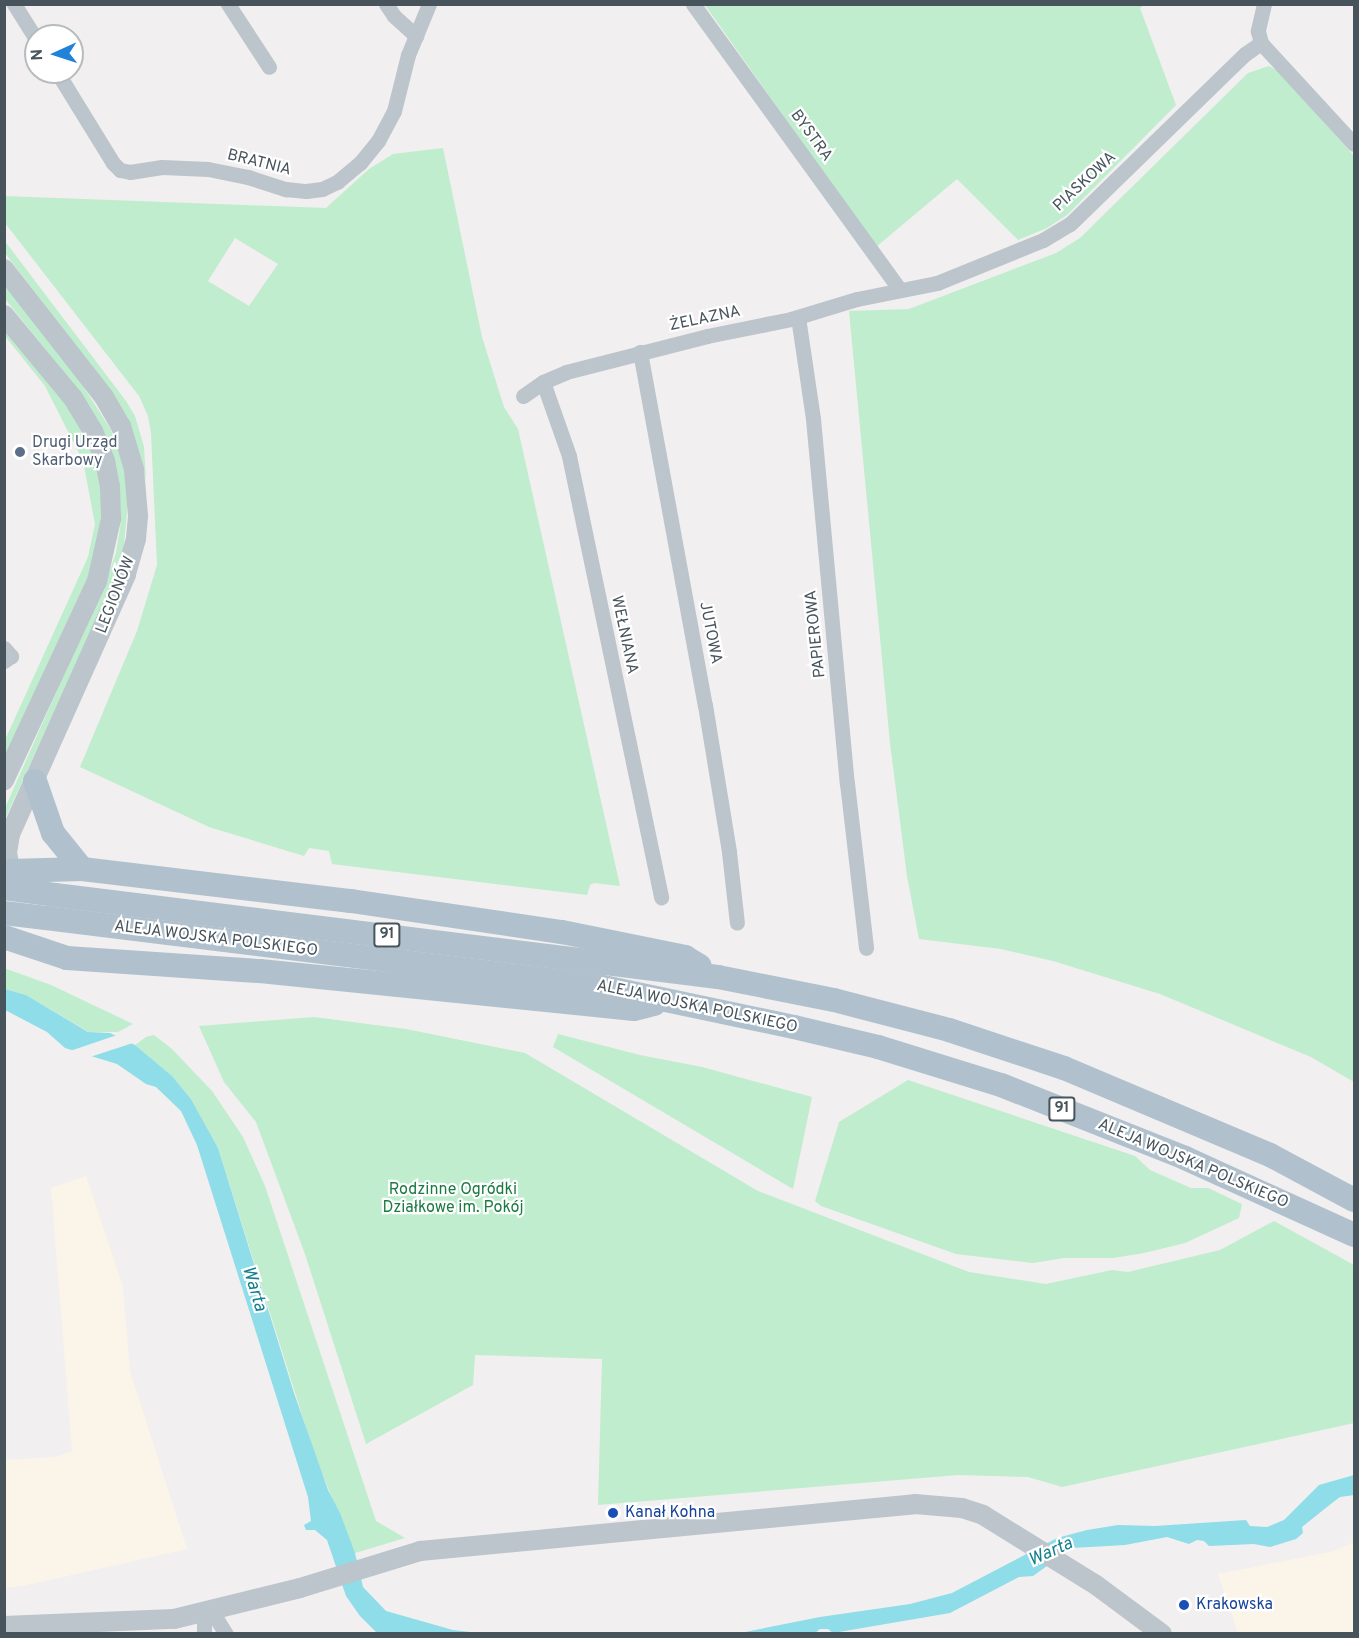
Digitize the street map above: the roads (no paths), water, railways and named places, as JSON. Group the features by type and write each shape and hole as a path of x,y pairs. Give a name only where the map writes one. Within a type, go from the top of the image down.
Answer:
{"main road":[{"path":"35,781 53,833 82,869"},
{"path":"6,876 82,869 351,901 562,932 685,957 718,977"},
{"name":"ALEJA WOJSKA POLSKIEGO","path":"6,876 55,895 718,977 834,1000 949,1030 1064,1068 1270,1155 1354,1200"},
{"name":"ALEJA WOJSKA POLSKIEGO","path":"4,913 599,986 794,1027 947,1067 1108,1126 1242,1183 1345,1231"},
{"path":"4,937 67,958 260,971 634,1009 668,1001"},
{"path":"1345,1231 1354,1248"}],"street":[{"path":"14,4 27,24"},
{"path":"228,4 269,67"},
{"path":"386,4 394,16 416,36"},
{"name":"BRATNIA","path":"64,84 113,163 120,170 130,172 162,167 208,169 248,177 286,189 306,191 338,182 360,164 378,141 394,111 408,55 429,4"},
{"name":"BYSTRA","path":"693,4 899,289"},
{"path":"1264,4 1258,31 1261,43 1354,144"},
{"name":"PIASKOWA","path":"899,289 938,283 1043,240 1070,224 1236,62 1261,43"},
{"name":"LEGIONÓW","path":"4,268 104,397 128,445 137,492 136,539 126,575 10,834 6,876 13,899 4,922"},
{"name":"ŻELAZNA","path":"523,396 543,382 566,372 640,352 798,317 857,298 899,289"},
{"name":"LEGIONÓW","path":"4,315 73,398 93,431 105,461 110,487 111,519 97,581 4,780"},
{"name":"PAPIEROWA","path":"798,317 813,419 847,783 866,948"},
{"name":"JUTOWA","path":"640,352 705,705 729,852 737,923"},
{"name":"WEŁNIANA","path":"543,382 569,456 661,898"},
{"path":"4,1626 174,1619 300,1588 413,1553 471,1544 915,1504 962,1508 983,1515 1096,1585 1162,1634"},
{"path":"204,1613 204,1634"},
{"path":"204,1613 216,1618 226,1634"}],"water":[{"name":"Warta","path":"5,989 26,995 88,1032 110,1033 135,1045 172,1076 191,1099 218,1148 294,1393 328,1490 340,1513 355,1553 363,1587 386,1611 453,1630 479,1633 377,1633 360,1616 346,1596 327,1540 315,1530 306,1530 304,1525 311,1521 308,1497 197,1145 181,1111 156,1087 146,1084 117,1064 65,1048 47,1032 5,1010"},
{"name":"Warta","path":"1354,1475 1354,1495 1340,1497 1332,1503 1302,1527 1303,1533 1296,1539 1270,1547 1254,1544 1209,1546 1204,1541 1197,1540 1189,1544 1167,1537 1125,1545 1072,1548 1033,1576 1019,1577 950,1613 833,1633 828,1629 820,1629 815,1633 735,1634 820,1617 910,1604 952,1593 1057,1538 1087,1530 1118,1525 1155,1526 1246,1520 1250,1526 1267,1527 1284,1520 1319,1485"}],"place":[{"name":"Drugi Urząd Skarbowy","path":"20,452"},
{"name":"Kanał Kohna","path":"613,1513"},
{"name":"Krakowska","path":"1184,1605"}],"park label":[{"name":"Rodzinne Ogródki Działkowe im. Pokój","path":"453,1199"}]}
